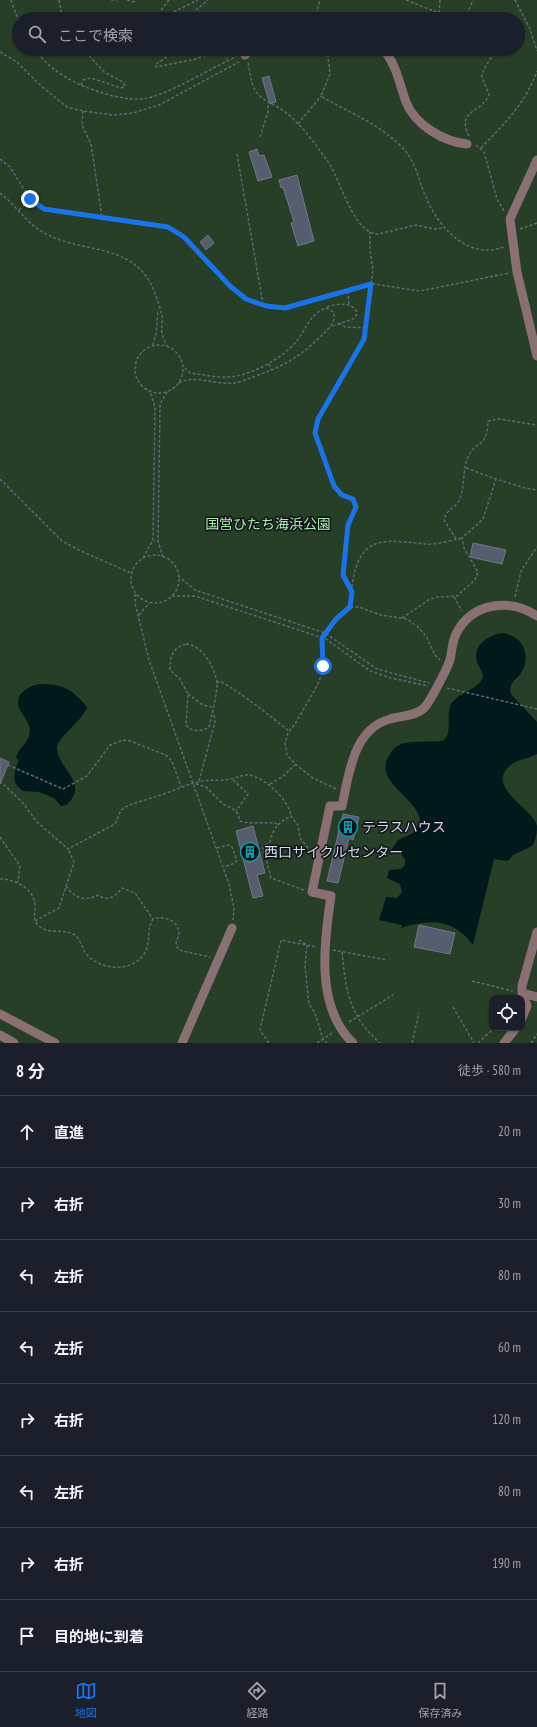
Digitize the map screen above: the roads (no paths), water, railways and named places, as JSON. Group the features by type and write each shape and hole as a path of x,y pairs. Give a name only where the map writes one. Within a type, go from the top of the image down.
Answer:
{"street":[{"path":"388,56 394,65 406,102 418,118 432,132 446,140 470,141"},
{"path":"537,160 510,219 517,272 537,356"},
{"path":"353,1043 335,1015 325,974 324,949 331,896 312,892 330,806 342,806 356,751 369,729 382,721 419,712 426,706 448,664 456,633 472,615 493,606 512,606 537,616"},
{"path":"182,1043 232,928"},
{"path":"537,932 522,993 537,997"},
{"path":"525,1001 527,1006 525,1011"},
{"path":"0,1014 55,1043"},
{"path":"504,1043 514,1031"},
{"path":"0,1035 14,1043"}],"place":[{"name":"テラスハウス","path":"348,827"},
{"name":"西口サイクルセンター","path":"250,852"}],"park label":[{"name":"国営ひたち海浜公園","path":"268,524"}]}
